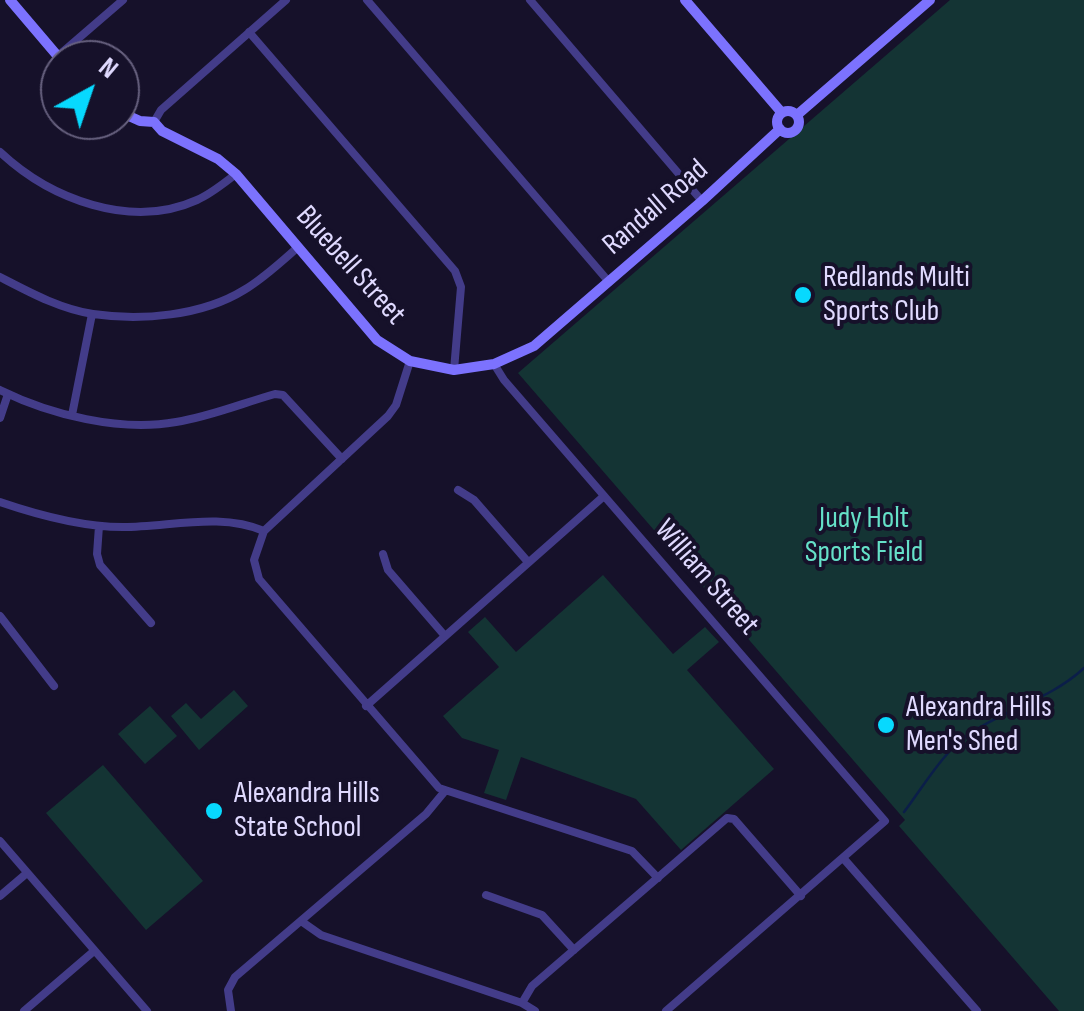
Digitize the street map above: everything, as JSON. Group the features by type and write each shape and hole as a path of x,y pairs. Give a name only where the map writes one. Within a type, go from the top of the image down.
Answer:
{"street":[{"path":"10,0 44,40"},
{"path":"80,40 124,0"},
{"path":"154,122 161,110 286,0"},
{"path":"368,0 610,282"},
{"path":"530,0 702,201"},
{"path":"685,0 782,113"},
{"name":"Randall Road","path":"563,322 780,129 787,133 797,130 797,114 930,0"},
{"path":"249,32 455,271 461,288 454,370"},
{"path":"780,129 777,122 782,113 797,114"},
{"name":"Bluebell Street","path":"140,121 154,122 162,131 206,151 236,174 377,340 410,360 454,370 494,364 534,346 563,322"},
{"path":"0,152 55,189 124,212 163,210 196,200 236,174"},
{"path":"0,277 35,295 92,314 164,315 218,302 252,285 298,247"},
{"path":"72,415 92,314"},
{"path":"410,360 392,410 264,530 254,560 258,580 433,783 445,791 632,851 658,878"},
{"name":"William Street","path":"494,364 885,820 844,859"},
{"path":"0,418 4,392 72,415 154,425 180,422 275,394 290,401 342,459"},
{"path":"458,490 474,500 528,562"},
{"path":"366,706 604,496"},
{"path":"0,502 99,526 169,526 228,520 264,530"},
{"path":"99,526 100,565 151,624"},
{"path":"383,554 388,570 445,636"},
{"path":"0,616 54,686"},
{"path":"231,1011 230,983 426,814 445,791"},
{"path":"522,1003 529,989 727,818 734,818 801,896"},
{"path":"0,842 147,1011"},
{"path":"666,1011 844,859 977,1011"},
{"path":"0,896 27,873"},
{"path":"486,895 542,915 574,950"},
{"path":"301,921 313,932 522,1003 535,1011"},
{"path":"24,1011 94,951"}],"green space":[{"name":"Judy Holt Sports Field","path":"950,0 1084,0 1084,1011 1059,1011 899,826 905,820 518,373"},
{"path":"603,575 673,654 705,627 719,642 687,670 774,769 681,850 636,799 521,757 506,800 484,793 499,750 462,738 443,716 499,667 468,632 485,617 516,652"},
{"path":"234,690 248,706 199,750 171,716 186,703 201,719"},
{"path":"150,706 177,736 145,764 118,734"},
{"path":"103,765 203,881 146,930 46,813"}],"waterway":[{"path":"904,812 960,741 983,725 1057,688 1084,668"}],"place":[{"name":"Redlands Multi Sports Club","path":"803,295"},
{"name":"Alexandra Hills Men's Shed","path":"886,725"},
{"name":"Alexandra Hills State School","path":"214,811"}]}
